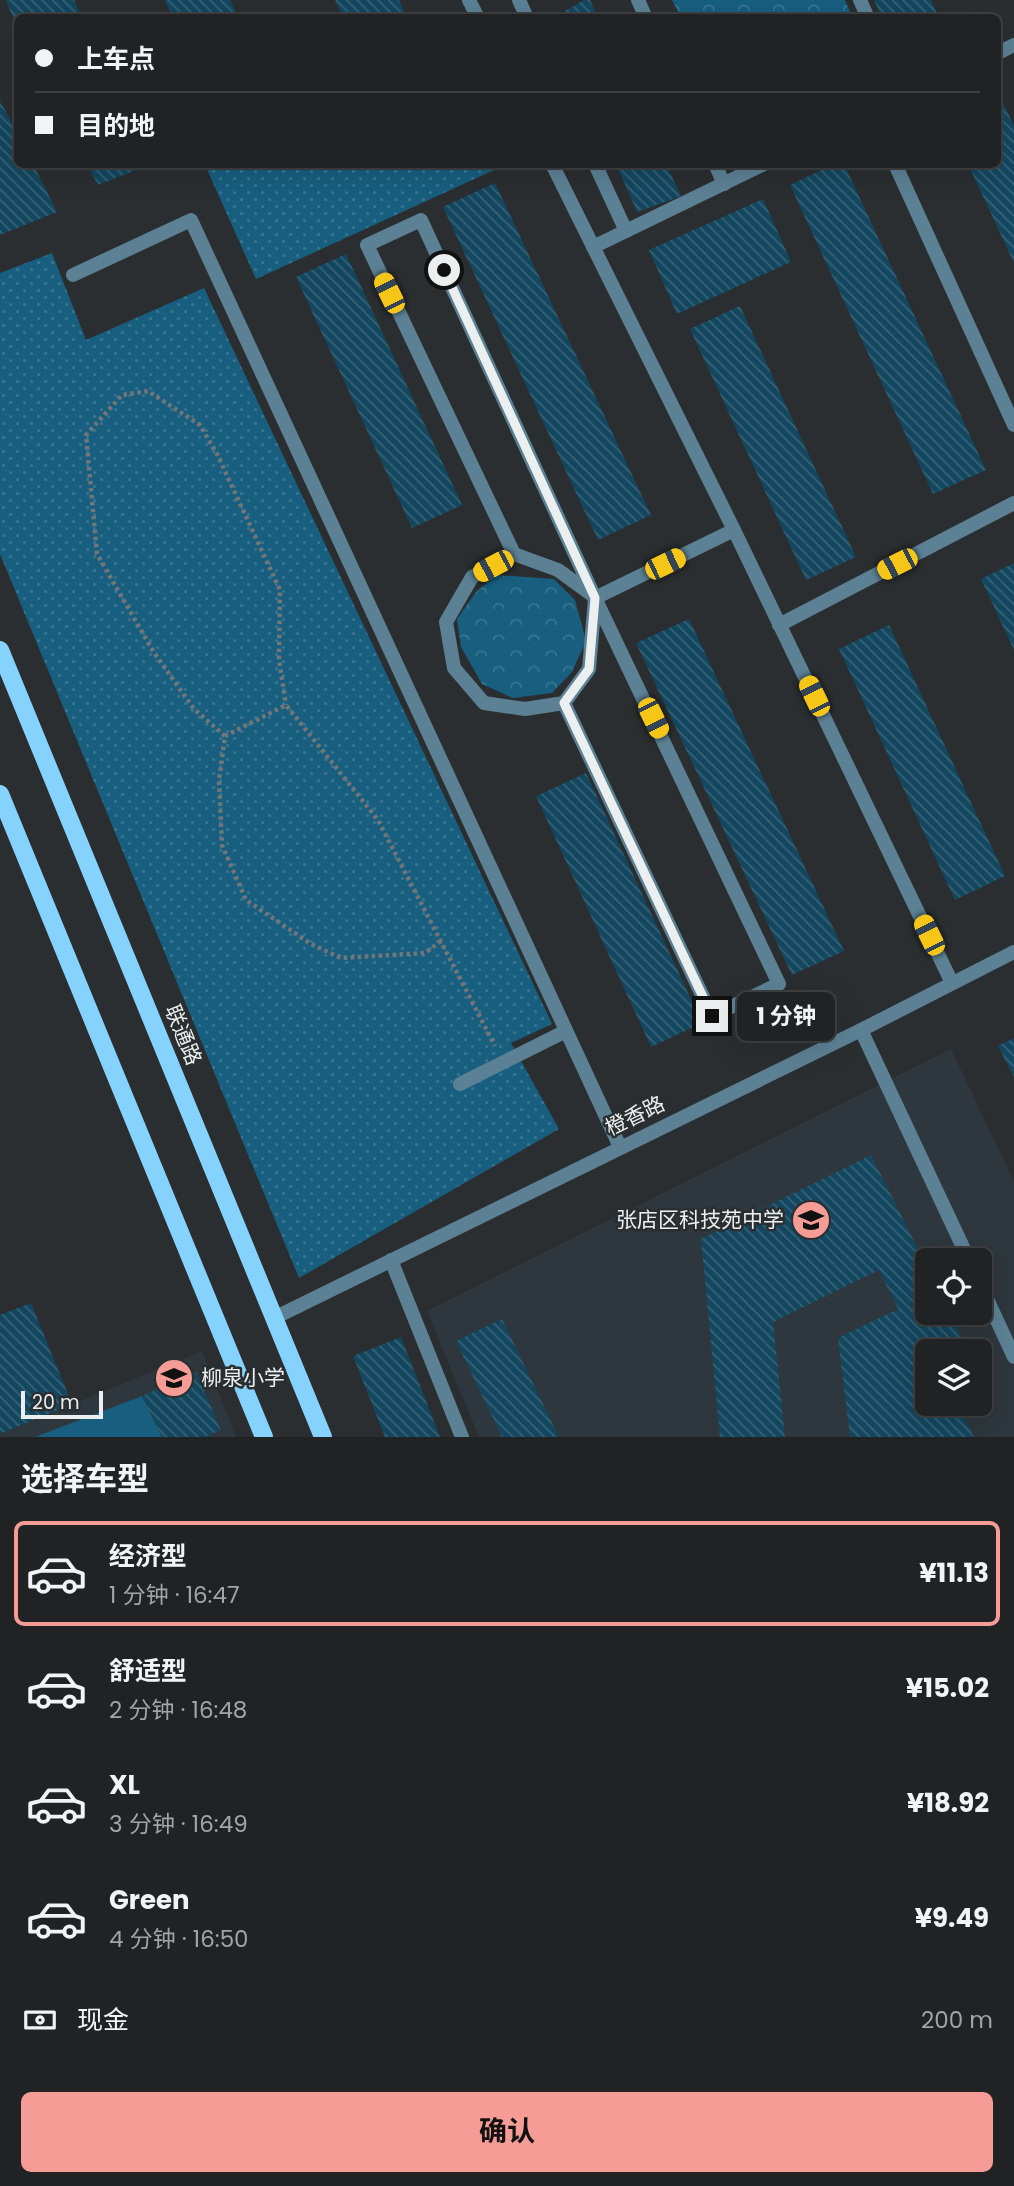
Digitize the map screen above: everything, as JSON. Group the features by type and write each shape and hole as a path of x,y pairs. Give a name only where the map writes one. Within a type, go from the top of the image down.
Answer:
{"main road":[{"name":"联通路","path":"0,650 323,1437"},
{"path":"0,794 264,1437"}],"street":[{"path":"554,168 734,530 952,983"},
{"path":"597,168 626,231"},
{"path":"717,168 724,184"},
{"path":"593,247 756,168"},
{"path":"897,168 1014,425"},
{"path":"73,275 191,220 620,1147"},
{"path":"564,703 712,1016 779,984 595,598 421,220 367,245 514,555 558,570 595,598"},
{"path":"779,625 1014,503"},
{"path":"595,598 734,530"},
{"path":"514,555 472,577 446,622 454,668 484,703 524,709 564,703 589,669 595,598"},
{"name":"橙香路","path":"274,1318 1014,952"},
{"path":"861,1030 963,1248"},
{"path":"460,1084 566,1031"},
{"path":"391,1260 462,1437"},
{"path":"992,1310 1014,1357"}],"path":[{"path":"225,736 194,709 153,651 97,554 86,435 122,395 148,391 200,425 217,454 280,590 279,659 286,705 378,820 503,1062"},
{"path":"225,736 286,705"},
{"path":"225,736 219,780 222,845 246,900 311,944 341,958 425,953 441,941"}],"shaded area":[{"name":"张店区科技苑中学","path":"951,1049 1014,1181 1014,1437 479,1437 427,1311"},
{"name":"柳泉小学","path":"202,1351 236,1437 0,1437 0,1434"}],"green space":[{"path":"672,0 845,0 851,14 679,14"},
{"path":"206,168 498,168 256,279"},
{"path":"52,253 86,340 204,288 552,1024 511,1043 559,1129 299,1278 0,554 0,273"},
{"path":"496,575 554,579 575,600 586,641 572,672 552,693 513,698 482,684 461,647 457,619 476,592"},
{"path":"142,1396 162,1437 35,1437"}],"building":[{"path":"6,0 74,0 80,14 14,14 14,21"},
{"path":"165,0 230,0 236,14 171,14"},
{"path":"335,0 399,0 405,14 341,14"},
{"path":"584,0 590,0 596,14 560,14"},
{"path":"874,0 931,0 937,14 880,14"},
{"path":"1001,98 1014,126 1014,263 970,168 1001,168"},
{"path":"0,101 14,127 14,168 35,168 57,212 0,235"},
{"path":"89,168 141,168 98,185"},
{"path":"618,168 668,168 681,196 637,212"},
{"path":"826,168 846,168 986,470 933,494 790,185"},
{"path":"495,183 651,515 598,540 443,207"},
{"path":"763,199 791,262 677,314 649,250"},
{"path":"346,254 462,505 412,528 296,277"},
{"path":"740,306 856,557 806,580 690,329"},
{"path":"1014,563 1014,650 981,579"},
{"path":"689,619 844,951 792,975 636,643"},
{"path":"889,625 1005,876 955,900 839,649"},
{"path":"586,773 702,1023 651,1047 536,796"},
{"path":"1014,1038 1014,1077 998,1046"},
{"path":"871,1155 918,1248 915,1248 915,1325 955,1325 962,1339 915,1339 915,1416 966,1416 964,1417 974,1437 850,1437 838,1338 898,1309 879,1270 773,1322 785,1437 720,1437 701,1239"},
{"path":"31,1303 72,1404 0,1434 0,1315"},
{"path":"502,1319 559,1437 502,1437 456,1341"},
{"path":"401,1337 440,1437 385,1437 353,1356"},
{"path":"196,1372 221,1430 205,1437 162,1437 142,1396"}],"place":[{"name":"张店区科技苑中学","path":"811,1220"},
{"name":"柳泉小学","path":"174,1378"}],"route":[{"path":"444,270 595,598 589,669 564,703 712,1016"}]}
